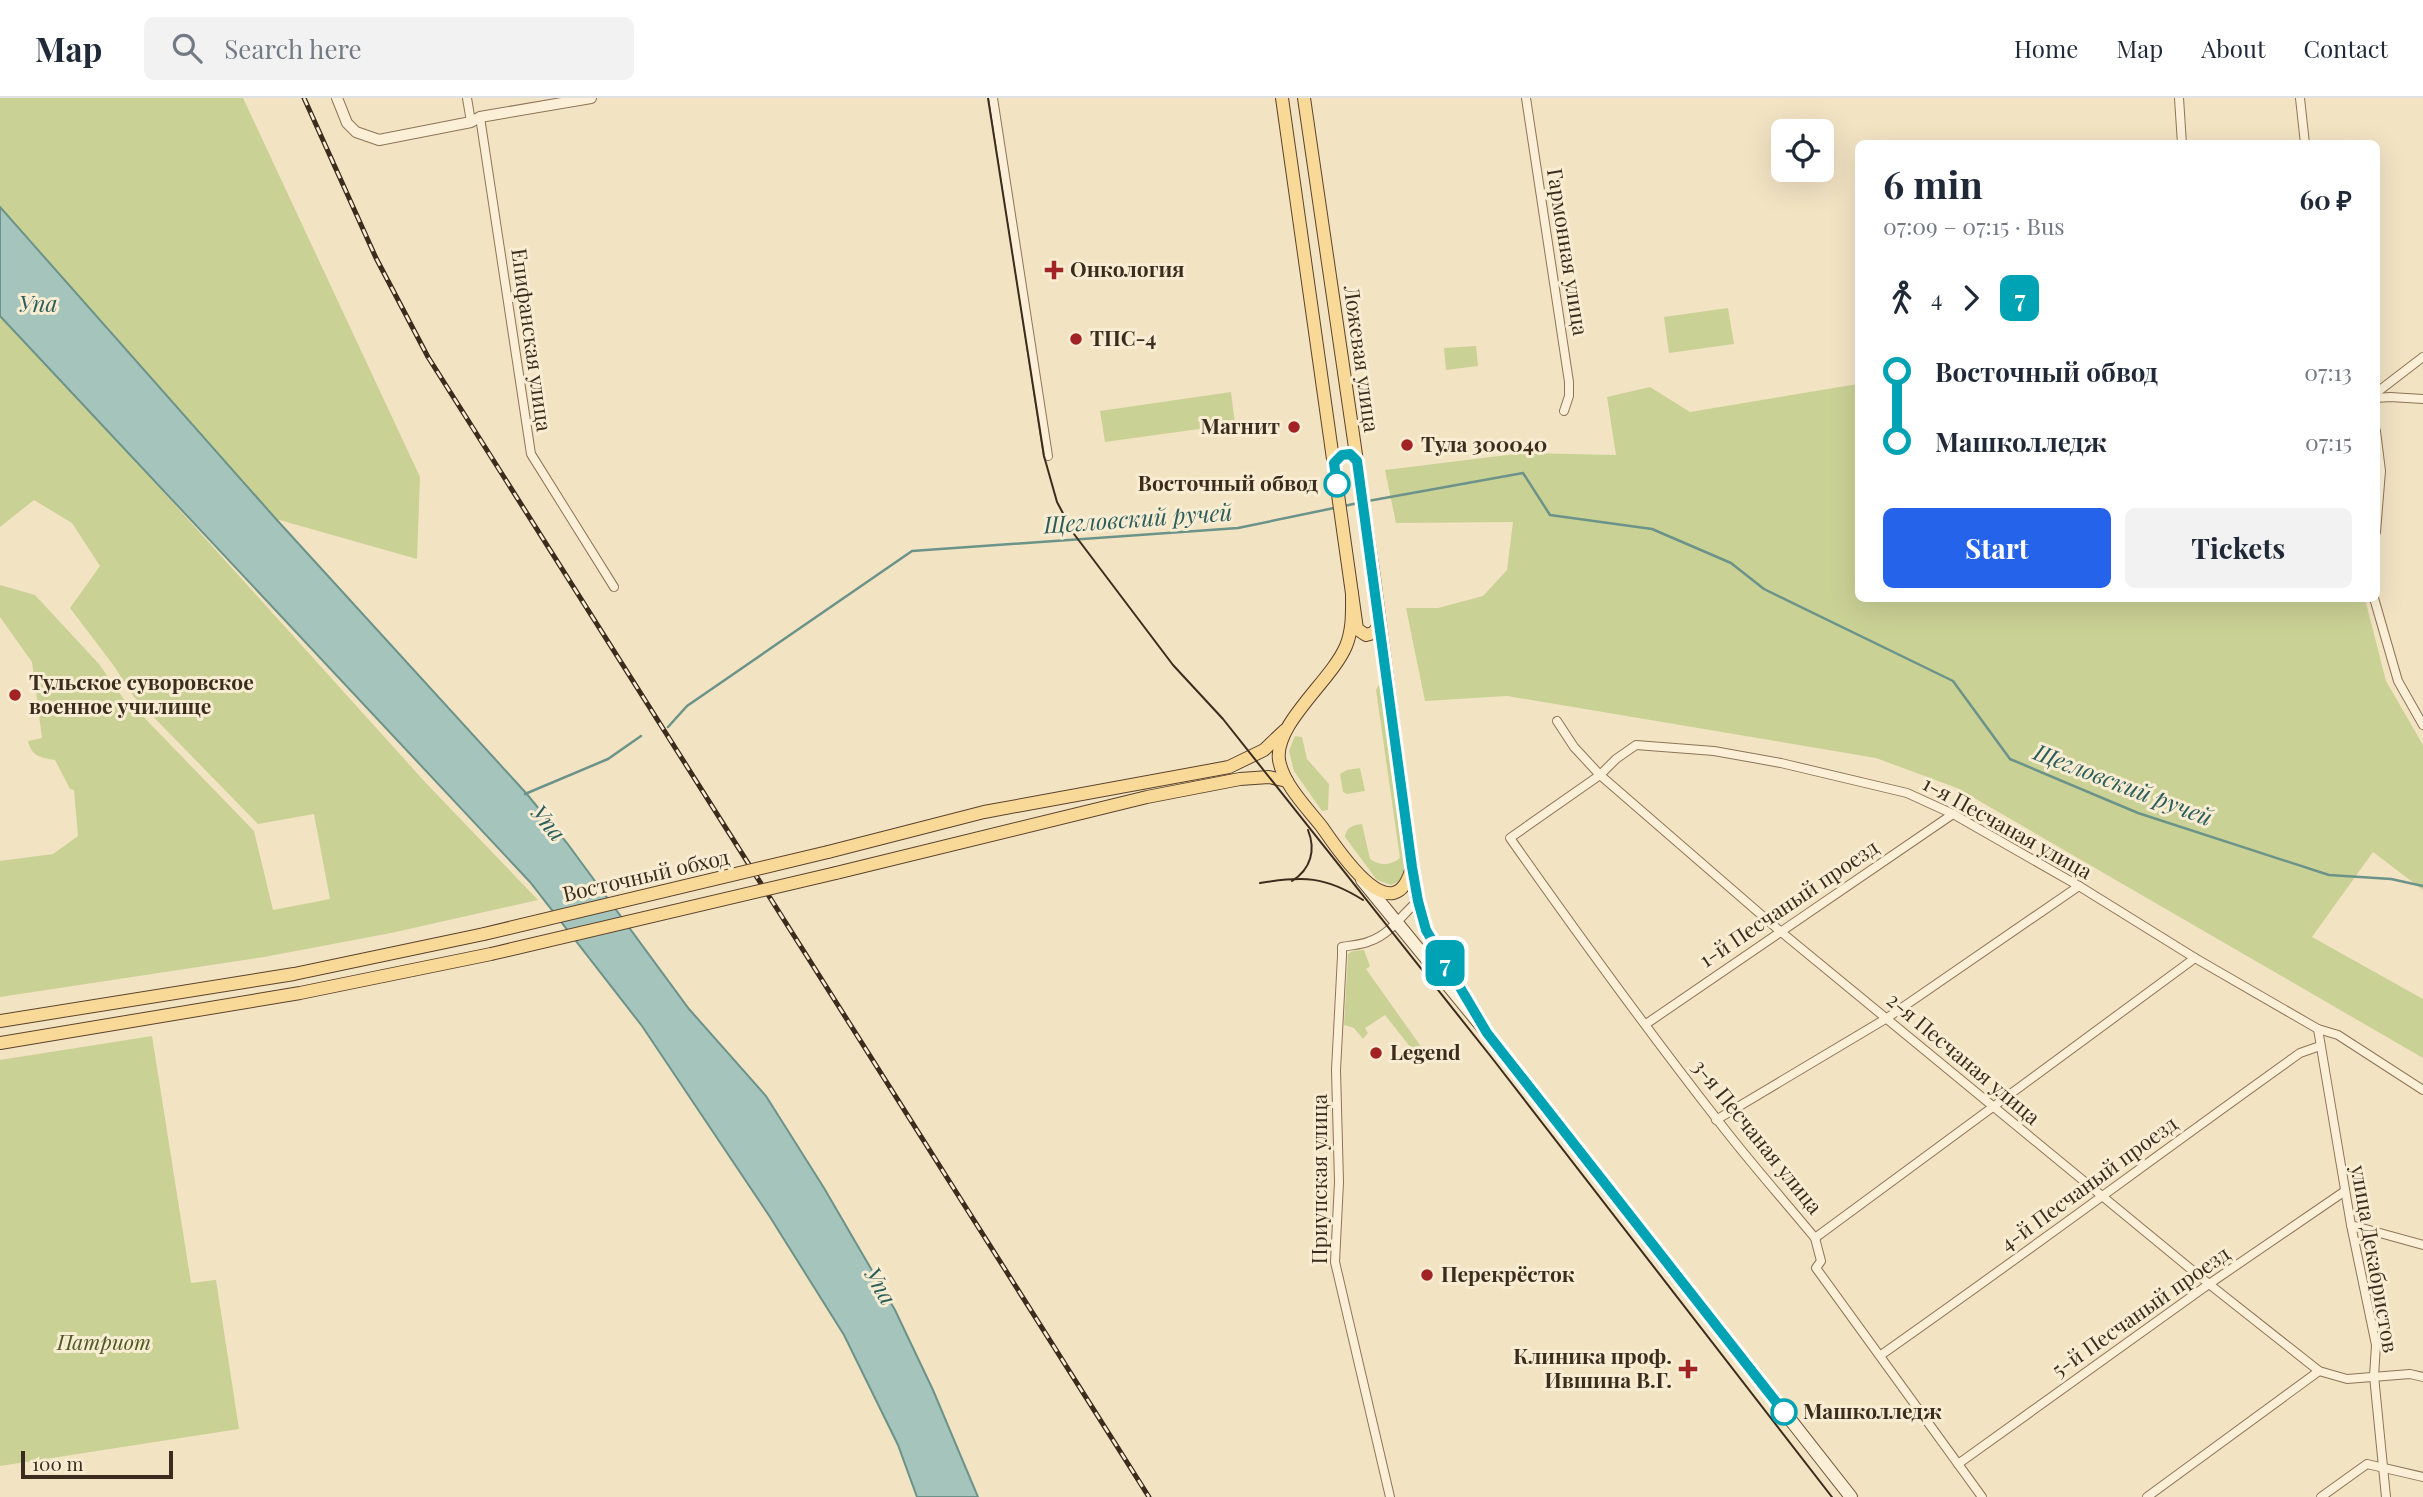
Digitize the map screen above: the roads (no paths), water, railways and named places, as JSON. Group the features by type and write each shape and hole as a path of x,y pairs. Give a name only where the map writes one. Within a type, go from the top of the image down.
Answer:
{"main road":[{"name":"Ложевая улица","path":"1282,98 1357,629 1366,635 1380,626"},
{"name":"Ложевая улица","path":"1304,98 1364,509 1412,867 1410,878 1404,886 1389,893 1378,891 1359,877 1287,781 1279,761 1279,748 1287,728 1336,666 1346,648 1352,621 1352,593"},
{"path":"1334,463 1346,454 1350,454 1357,461"},
{"name":"Восточный обход","path":"0,1021 294,974 484,934 984,812 1229,767 1264,750 1287,728"},
{"name":"Восточный обход","path":"0,1043 300,993 491,954 1147,797 1240,779 1269,777 1287,781"},
{"path":"1412,867 1426,930 1487,1033"},
{"path":"1359,877 1487,1033 1851,1497"}],"street":[{"path":"337,98 347,123 356,132 379,140 591,98"},
{"name":"Епифанская улица","path":"467,98 476,119 531,454 614,587"},
{"path":"993,98 1048,456"},
{"name":"Гармонная улица","path":"1526,98 1569,382 1569,396 1564,411"},
{"path":"2179,98 2182,140"},
{"path":"2300,98 2305,140"},
{"path":"2380,390 2423,357"},
{"path":"2380,398 2423,399"},
{"path":"2380,463 2380,483"},
{"path":"2375,602 2398,681 2423,725"},
{"name":"2-я Песчаная улица","path":"1557,721 1574,747 1600,775 1780,931 2209,1284 2319,1371 2347,1379 2410,1374 2423,1377"},
{"name":"1-я Песчаная улица","path":"1510,838 1600,775 1636,745 1714,751 1782,763 1907,793 1953,814 2079,886 2195,958 2318,1029 2338,1035 2423,1090"},
{"name":"1-й Песчаный проезд","path":"1646,1024 1953,814"},
{"name":"3-я Песчаная улица","path":"1510,838 1601,968 1716,1120 1815,1238 1821,1261 1816,1268 1982,1497"},
{"path":"1716,1120 1887,1018 2079,886"},
{"name":"Приупская улица","path":"1390,1497 1335,1262 1339,1182 1336,1070 1342,947 1368,942 1396,924 1418,901"},
{"path":"1815,1238 2195,958"},
{"name":"улица Декабристов","path":"2318,1029 2351,1225 2376,1345 2374,1376 2386,1497"},
{"name":"4-й Песчаный проезд","path":"1881,1355 2300,1053 2320,1046"},
{"name":"5-й Песчаный проезд","path":"1958,1464 2209,1284 2345,1191"},
{"path":"2351,1225 2423,1245"},
{"path":"2147,1497 2319,1371"},
{"path":"2321,1497 2367,1464 2423,1477"}],"water":[{"name":"Упа","path":"0,207 276,519 526,793 567,843 689,1009 766,1096 824,1188 895,1310 933,1390 978,1497 917,1497 898,1445 844,1335 770,1217 642,1026 530,882 0,316"}],"waterway":[{"name":"Щегловский ручей","path":"1368,501 1523,473 1550,515 1652,529 1731,563 1764,589 1953,681 2010,759 2138,813 2329,875 2391,879 2423,886"},
{"name":"Щегловский ручей","path":"1344,506 1358,503"},
{"name":"Щегловский ручей","path":"668,727 687,706 912,551 1238,528 1334,508"},
{"name":"Щегловский ручей","path":"525,794 608,759 641,736"}],"tram line":[{"path":"988,98 1044,456 1057,502 1074,534 1173,665 1223,719 1492,1058 1832,1497"},
{"path":"1292,881 1304,871 1310,859 1312,845 1308,830"},
{"path":"1260,883 1289,879 1313,880 1337,886 1363,900"}],"railway":[{"path":"304,98 376,258 428,357 1149,1497"}],"place":[{"name":"Онкология","path":"1054,270"},
{"name":"ТПС-4","path":"1076,339"},
{"name":"Магнит","path":"1294,427"},
{"name":"Тула 300040","path":"1407,445"},
{"name":"Восточный обвод","path":"1337,484"},
{"name":"Тульское суворовское военное училище","path":"15,695"},
{"name":"Legend","path":"1376,1053"},
{"name":"Перекрёсток","path":"1427,1275"},
{"name":"Клиника проф. Ившина В.Г.","path":"1688,1369"},
{"name":"Машколледж","path":"1784,1412"}],"park label":[{"name":"Патриот","path":"104,1343"}]}
